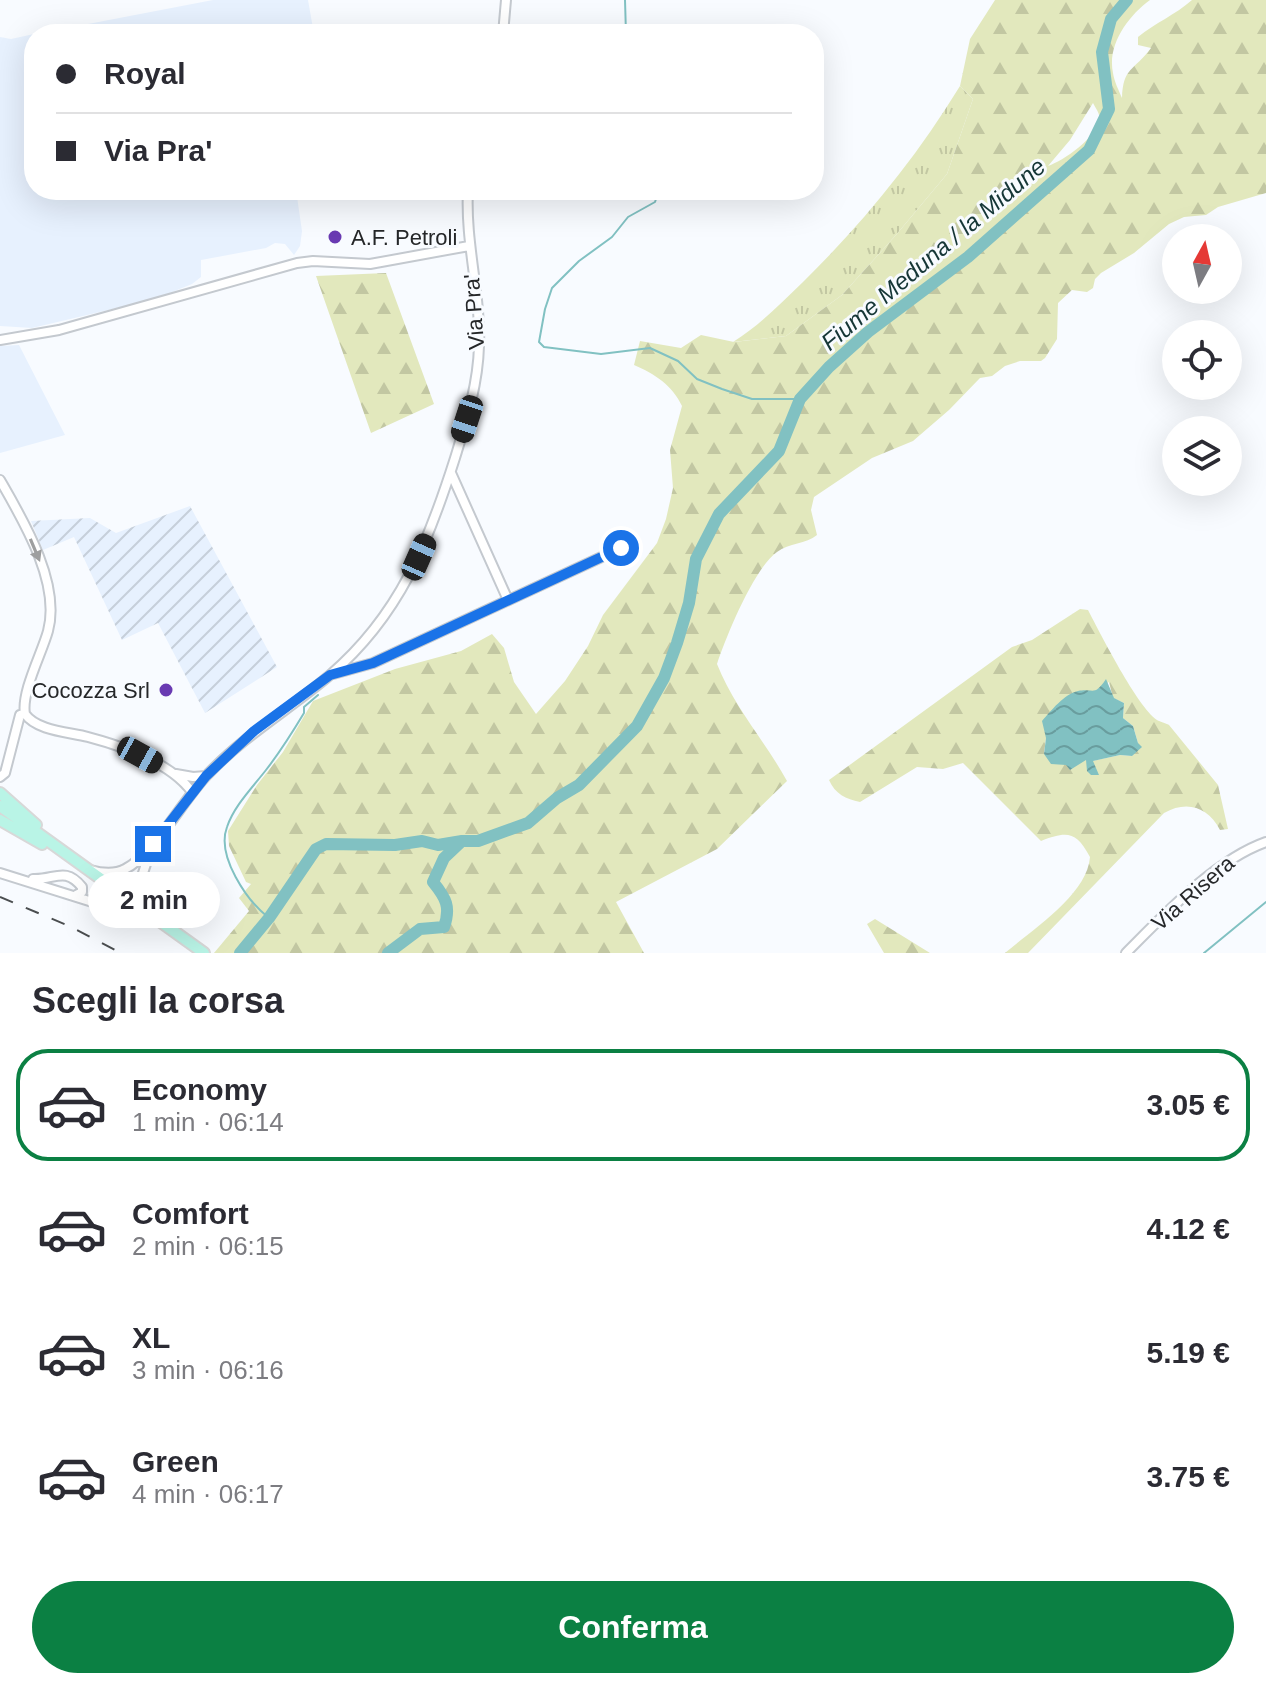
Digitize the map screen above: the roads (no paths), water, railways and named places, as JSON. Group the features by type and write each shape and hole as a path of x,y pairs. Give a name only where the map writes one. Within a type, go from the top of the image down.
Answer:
{"main road":[{"path":"0,793 85,869"},
{"path":"0,806 204,953"},
{"path":"0,820 85,869"}],"street":[{"path":"504,24 506,0"},
{"name":"Via Pra'","path":"85,869 107,873 126,869 153,844 206,776 254,731 330,675 380,623 405,586 432,529 470,407 478,359 478,320 469,246 468,200"},
{"path":"0,337 49,333 297,263 370,264 469,246"},
{"path":"450,472 508,600"},
{"path":"0,480 31,540 47,582 51,603 49,629 25,701 25,714"},
{"path":"330,675 373,663 621,548"},
{"path":"0,777 5,775 20,715 25,714"},
{"path":"25,714 37,724 123,748 184,776 206,776"},
{"path":"0,766 9,751"},
{"path":"164,769 192,792"},
{"name":"Via Risera","path":"1126,953 1217,869 1242,852 1266,842"},
{"name":"Via Pra'","path":"149,913 140,882 153,844"},
{"path":"0,873 121,911"},
{"path":"0,873 35,879 63,874 82,887 82,892 76,895"}],"water":[{"path":"1106,679 1114,698 1124,703 1123,718 1133,726 1142,747 1132,756 1120,755 1093,761 1099,775 1091,775 1087,771 1086,760 1070,770 1066,765 1051,764 1044,754 1046,738 1042,721 1068,696 1078,691 1096,690"}],"waterway":[{"path":"625,0 626,24"},
{"name":"Fiume Meduna / la Midune","path":"388,953 420,929 444,927 446,903 433,882 444,858 462,841 478,841 528,823 557,798 579,785 637,726 664,678 677,643 689,603 696,559 719,514 779,451 800,399 829,367 868,332 968,257 1089,150 1109,109 1102,52 1111,19 1127,0"},
{"path":"656,200 628,217 612,237 579,261 552,288 539,342 544,347 601,354 650,348 678,361 697,379 722,389 752,399 800,399"},
{"path":"269,918 252,901 236,877 226,851 227,827 239,804 290,735 304,713 304,707 318,695"},
{"name":"Fiume Meduna / la Midune","path":"240,953 269,918 316,849 326,844 395,845 422,841 438,845 462,841"},
{"path":"1204,953 1266,902"}],"railway":[{"path":"0,897 69,926 121,953"}],"place":[{"name":"A.F. Petroli","path":"335,237"},
{"name":"Cocozza Srl","path":"166,690"}]}
